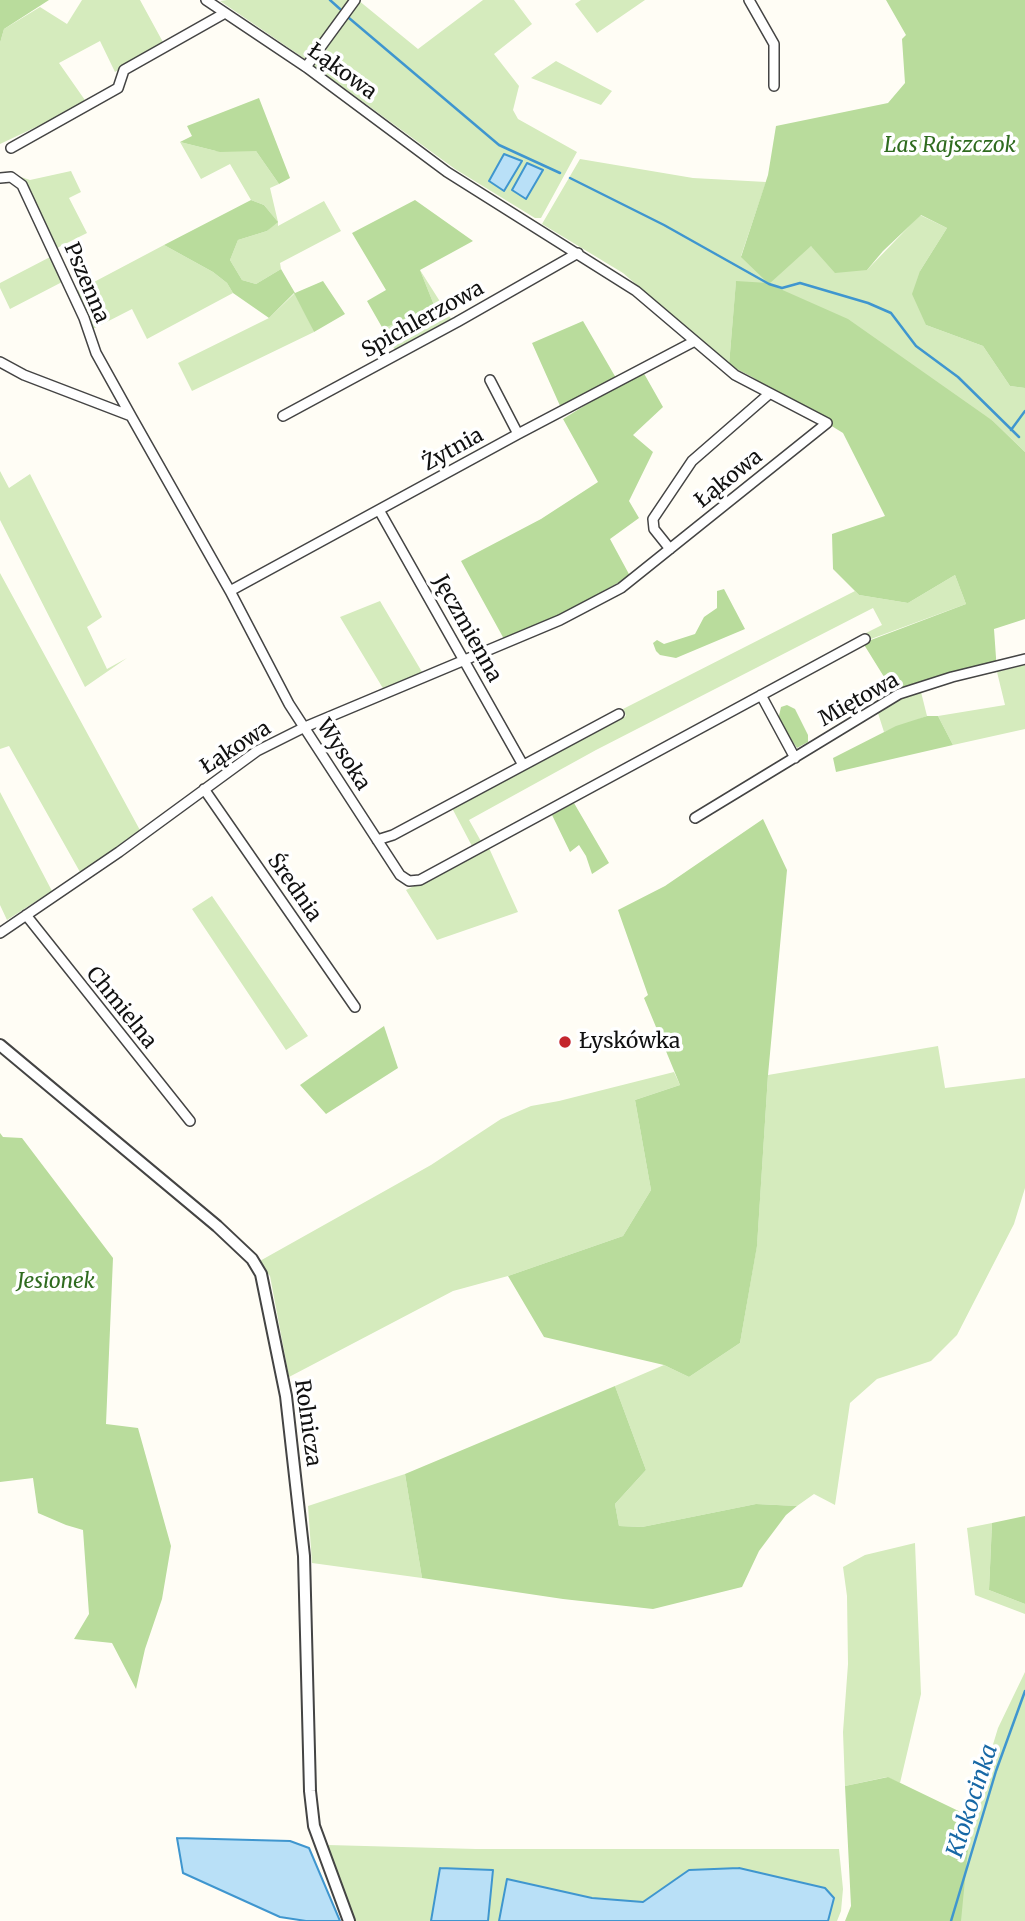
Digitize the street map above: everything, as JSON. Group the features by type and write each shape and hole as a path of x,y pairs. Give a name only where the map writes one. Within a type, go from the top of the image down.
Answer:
{"street":[{"name":"Łąkowa","path":"0,933 119,852 257,751 304,727 593,604 621,588 827,423 735,375 636,291 447,172 306,67 206,0"},
{"path":"306,67 355,0"},
{"path":"749,0 774,44 774,86"},
{"path":"11,148 118,88 124,70 225,13"},
{"name":"Pszenna","path":"0,178 11,177 22,185 84,318 96,353 131,416"},
{"name":"Spichlerzowa","path":"283,416 578,253"},
{"name":"Żytnia","path":"230,591 693,342"},
{"path":"0,362 36,380 131,416"},
{"path":"490,380 518,434"},
{"path":"670,550 654,529 653,519 692,461 769,394"},
{"name":"Wysoka","path":"131,416 230,591 289,704 400,875 409,881 420,880 864,639"},
{"name":"Jęczmienna","path":"379,510 523,765"},
{"name":"Miętowa","path":"695,818 899,694 952,677 1025,659"},
{"path":"761,695 795,758"},
{"path":"377,840 393,835 619,713"},
{"name":"Średnia","path":"204,789 355,1007"},
{"name":"Chmielna","path":"26,915 190,1121"},
{"name":"Rolnicza","path":"0,1045 217,1226 252,1259 261,1274 286,1396 304,1556 310,1791 314,1826 349,1921"}],"green space":[{"path":"0,0 49,0 4,29 0,43"},
{"path":"82,0 140,0 164,44 115,72 100,41 59,63 87,103 0,144 0,43 4,29 40,7 67,24"},
{"path":"349,0 305,59 220,1"},
{"path":"358,0 418,49 483,0 514,0 532,24 494,54 519,86 513,110 518,119 577,152 541,218 535,218 455,169 311,64"},
{"path":"581,0 645,0 597,33 575,4"},
{"name":"Las Rajszczok","path":"886,0 1025,0 1025,388 1010,386 983,346 926,325 912,294 920,271 947,228 921,215 867,270 835,273 811,246 769,284 848,319 993,421 1025,452 1025,619 994,629 997,672 894,693 863,643 966,604 955,575 908,603 859,595 833,569 832,534 885,516 843,433 729,365 736,281 768,283 741,257 768,175 776,126 888,103 905,83 902,39 906,35"},
{"path":"556,61 612,91 601,105 531,78"},
{"path":"259,98 290,178 279,184 256,151 220,152 180,142 192,136 187,126"},
{"path":"180,142 216,151 256,151 279,184 270,188 278,222 278,226 324,201 341,231 280,263 281,269 256,284 242,280 230,260 238,240 267,231 277,221 264,205 251,200 230,164 201,179"},
{"path":"580,159 693,178 766,182 741,256 811,246 867,270 920,215 947,228 920,271 926,325 983,346 1010,386 1025,388 1025,452 993,421 736,282 729,365 623,273 542,224"},
{"path":"71,171 81,192 69,198 87,233 57,248 21,177 30,180"},
{"path":"251,200 264,205 278,222 267,231 238,240 230,260 242,280 256,284 281,269 295,293 323,281 345,314 314,332 294,293 269,318 233,293 227,283 213,272 164,245"},
{"path":"415,200 473,241 420,270 434,305 383,329 367,301 386,290 352,233"},
{"path":"164,245 213,272 227,283 233,293 147,339 132,309 93,329 77,291"},
{"path":"52,256 64,281 10,309 0,283"},
{"path":"420,270 453,322 395,350 383,329 434,305"},
{"path":"295,293 314,332 192,391 178,363 269,318"},
{"path":"583,321 616,378 561,408 532,343"},
{"path":"642,370 663,407 633,435 653,452 629,501 639,518 610,539 630,576 561,615 504,639 461,561 541,519 598,482 563,419"},
{"path":"0,471 9,488 30,474 102,617 87,627 107,669 127,658 85,687 0,520"},
{"path":"0,573 141,832 80,872 9,746 0,749"},
{"path":"955,575 966,604 871,639 866,633 882,625 873,608 596,750 469,820 482,843 473,848 452,808 626,716 623,709 855,591 859,595 908,603"},
{"path":"724,589 745,629 676,658 660,655 656,651 653,643 657,640 664,644 695,634 704,617 717,608 717,591"},
{"path":"380,601 422,672 384,690 340,617"},
{"path":"1025,665 1025,729 953,745 938,716 1005,705 997,672"},
{"path":"921,692 927,716 884,732 877,710 905,696"},
{"path":"787,705 795,709 808,735 808,742 797,748 778,720 781,707"},
{"path":"927,716 938,716 953,745 836,772 833,758 896,726"},
{"path":"0,792 52,891 7,920 0,905"},
{"path":"574,803 609,863 592,874 579,845 570,852 552,815"},
{"path":"763,819 787,870 768,1075 757,1246 740,1343 689,1377 664,1365 544,1337 508,1276 623,1236 651,1190 635,1100 680,1085 644,998 648,995 618,910 665,886"},
{"path":"489,848 518,912 437,940 406,890"},
{"path":"212,896 308,1036 286,1050 192,909"},
{"path":"384,1026 398,1068 326,1114 300,1085"},
{"path":"938,1046 945,1088 1025,1078 1025,1188 1014,1224 957,1335 931,1361 877,1379 850,1403 835,1505 814,1494 797,1506 756,1504 642,1527 619,1526 615,1504 646,1470 615,1386 664,1365 689,1377 740,1343 757,1245 768,1075"},
{"path":"674,1072 680,1085 635,1100 651,1190 623,1236 508,1276 453,1291 289,1377 270,1276 258,1262 431,1165 501,1119 531,1106"},
{"name":"Jesionek","path":"0,1133 3,1137 22,1138 113,1258 106,1424 138,1428 171,1546 162,1599 145,1649 136,1689 112,1643 74,1639 89,1614 83,1530 38,1513 33,1478 0,1482"},
{"path":"615,1386 646,1470 615,1504 619,1526 642,1527 756,1504 797,1506 786,1515 759,1551 742,1587 653,1609 422,1578 405,1474"},
{"path":"405,1474 422,1578 312,1563 308,1506"},
{"path":"1025,1516 1025,1604 989,1590 992,1523"},
{"path":"992,1523 989,1590 1025,1604 1025,1614 975,1595 967,1528"},
{"path":"915,1543 921,1694 900,1783 887,1777 845,1786 843,1732 848,1664 847,1596 843,1567 865,1555"},
{"path":"1025,1672 1025,1921 908,1921 969,1832 971,1817 998,1728"},
{"path":"888,1777 971,1817 961,1921 845,1921 851,1906 845,1786"},
{"path":"328,1845 476,1849 839,1849 843,1889 841,1911 837,1921 828,1921 833,1898 825,1888 739,1868 689,1870 643,1902 592,1898 508,1879 499,1921 488,1921 493,1871 441,1868 431,1921 354,1921"}],"water":[{"path":"504,154 522,161 504,191 489,181"},
{"path":"527,163 543,170 526,199 512,190"},
{"path":"177,1838 290,1841 309,1848 340,1921 306,1921 280,1917 183,1873"},
{"path":"440,1868 493,1870 488,1921 431,1921"},
{"path":"739,1868 825,1888 834,1898 828,1921 499,1921 507,1879 592,1898 643,1902 689,1870"}],"waterway":[{"path":"330,0 340,9"},
{"path":"349,18 499,145 560,173"},
{"path":"570,178 664,225 769,284 782,288 800,283 868,303 891,313 916,346 958,377 1019,437"},
{"path":"1011,430 1025,411"},
{"name":"Kłokocinka","path":"951,1921 996,1771 1025,1691"}],"place":[{"name":"Łyskówka","path":"565,1042"}]}
